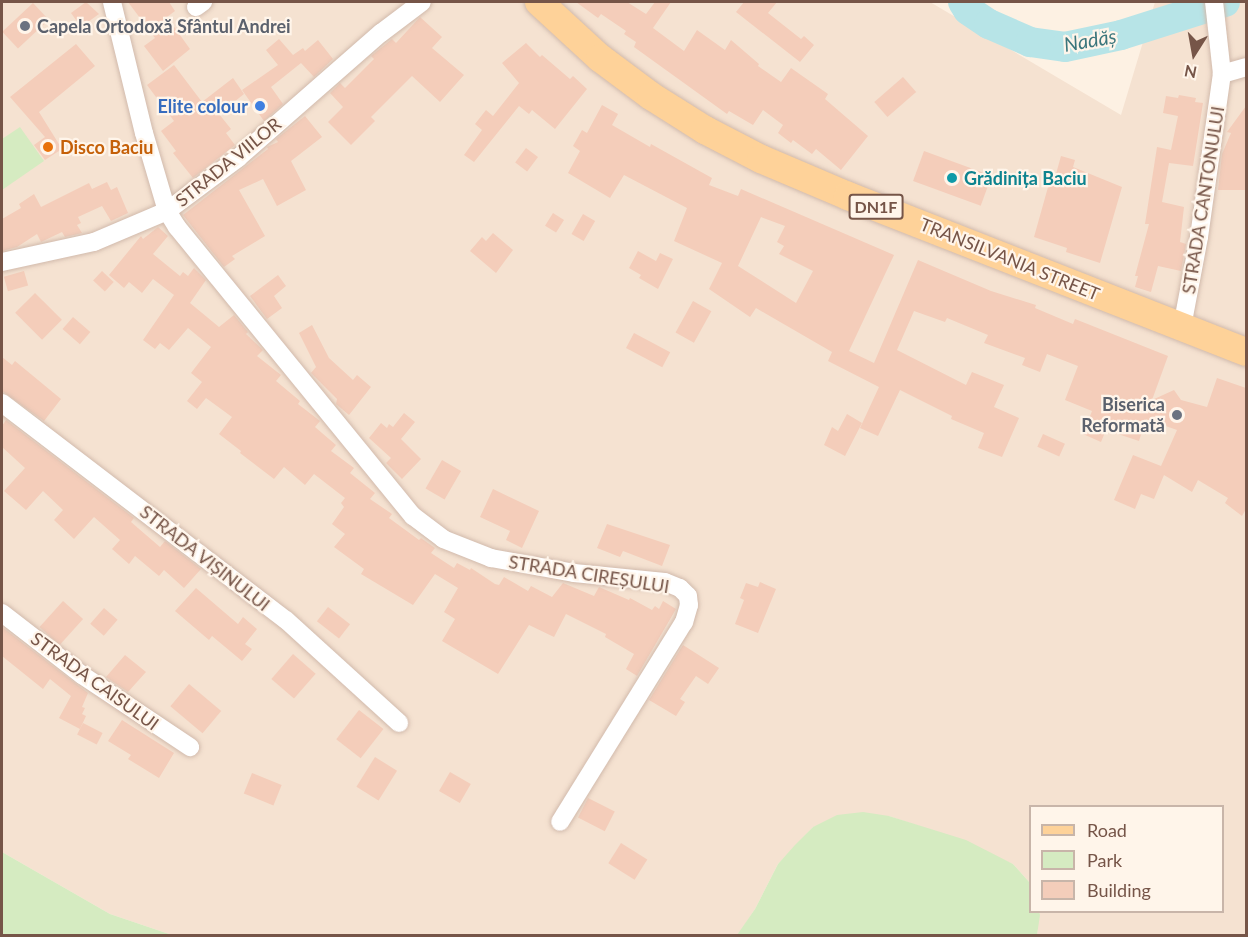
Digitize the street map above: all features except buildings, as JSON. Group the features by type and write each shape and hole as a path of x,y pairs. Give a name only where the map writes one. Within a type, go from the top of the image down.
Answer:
{"main road":[{"name":"TRANSILVANIA STREET","path":"539,2 600,58 651,96 705,130 761,159 1246,352"}],"street":[{"path":"112,2 144,133 167,211"},
{"name":"STRADA VIILOR","path":"2,262 94,242 167,211 238,158 324,81 422,2"},
{"name":"STRADA CANTONULUI","path":"1182,327 1199,237 1222,74 1214,2"},
{"path":"1222,74 1246,67"},
{"name":"STRADA CIREȘULUI","path":"167,211 177,227 385,486 413,516 431,531 457,546 499,560 564,572 664,582 685,592 689,605 684,622 560,822"},
{"name":"STRADA VIȘINULUI","path":"2,403 285,620 399,723"},
{"name":"STRADA CAISULUI","path":"2,613 82,675 190,747"}],"shaded area":[{"path":"2,2 930,2 1121,115 1155,2 1246,2 1246,935 1037,935 1039,913 1224,913 1224,805 1029,805 1029,882 1013,864 940,833 889,816 813,827 778,864 755,909 737,936 172,935 110,914 2,852"}],"green space":[{"path":"20,127 44,161 2,190 2,139"},
{"path":"863,812 889,816 966,840 1013,864 1029,882 1029,913 1039,913 1040,915 1037,935 737,935 755,909 778,864 813,827 837,815"},
{"path":"2,852 110,914 172,935 2,935"}],"waterway":[{"name":"Nadăș","path":"963,2 968,10 989,24 1030,42 1065,47 1121,35 1225,2"}],"place":[{"name":"Capela Ortodoxă Sfântul Andrei","path":"25,26"},
{"name":"Elite colour","path":"260,106"},
{"name":"Disco Baciu","path":"48,147"},
{"name":"Grădinița Baciu","path":"952,178"},
{"name":"Biserica Reformată","path":"1177,415"}]}
